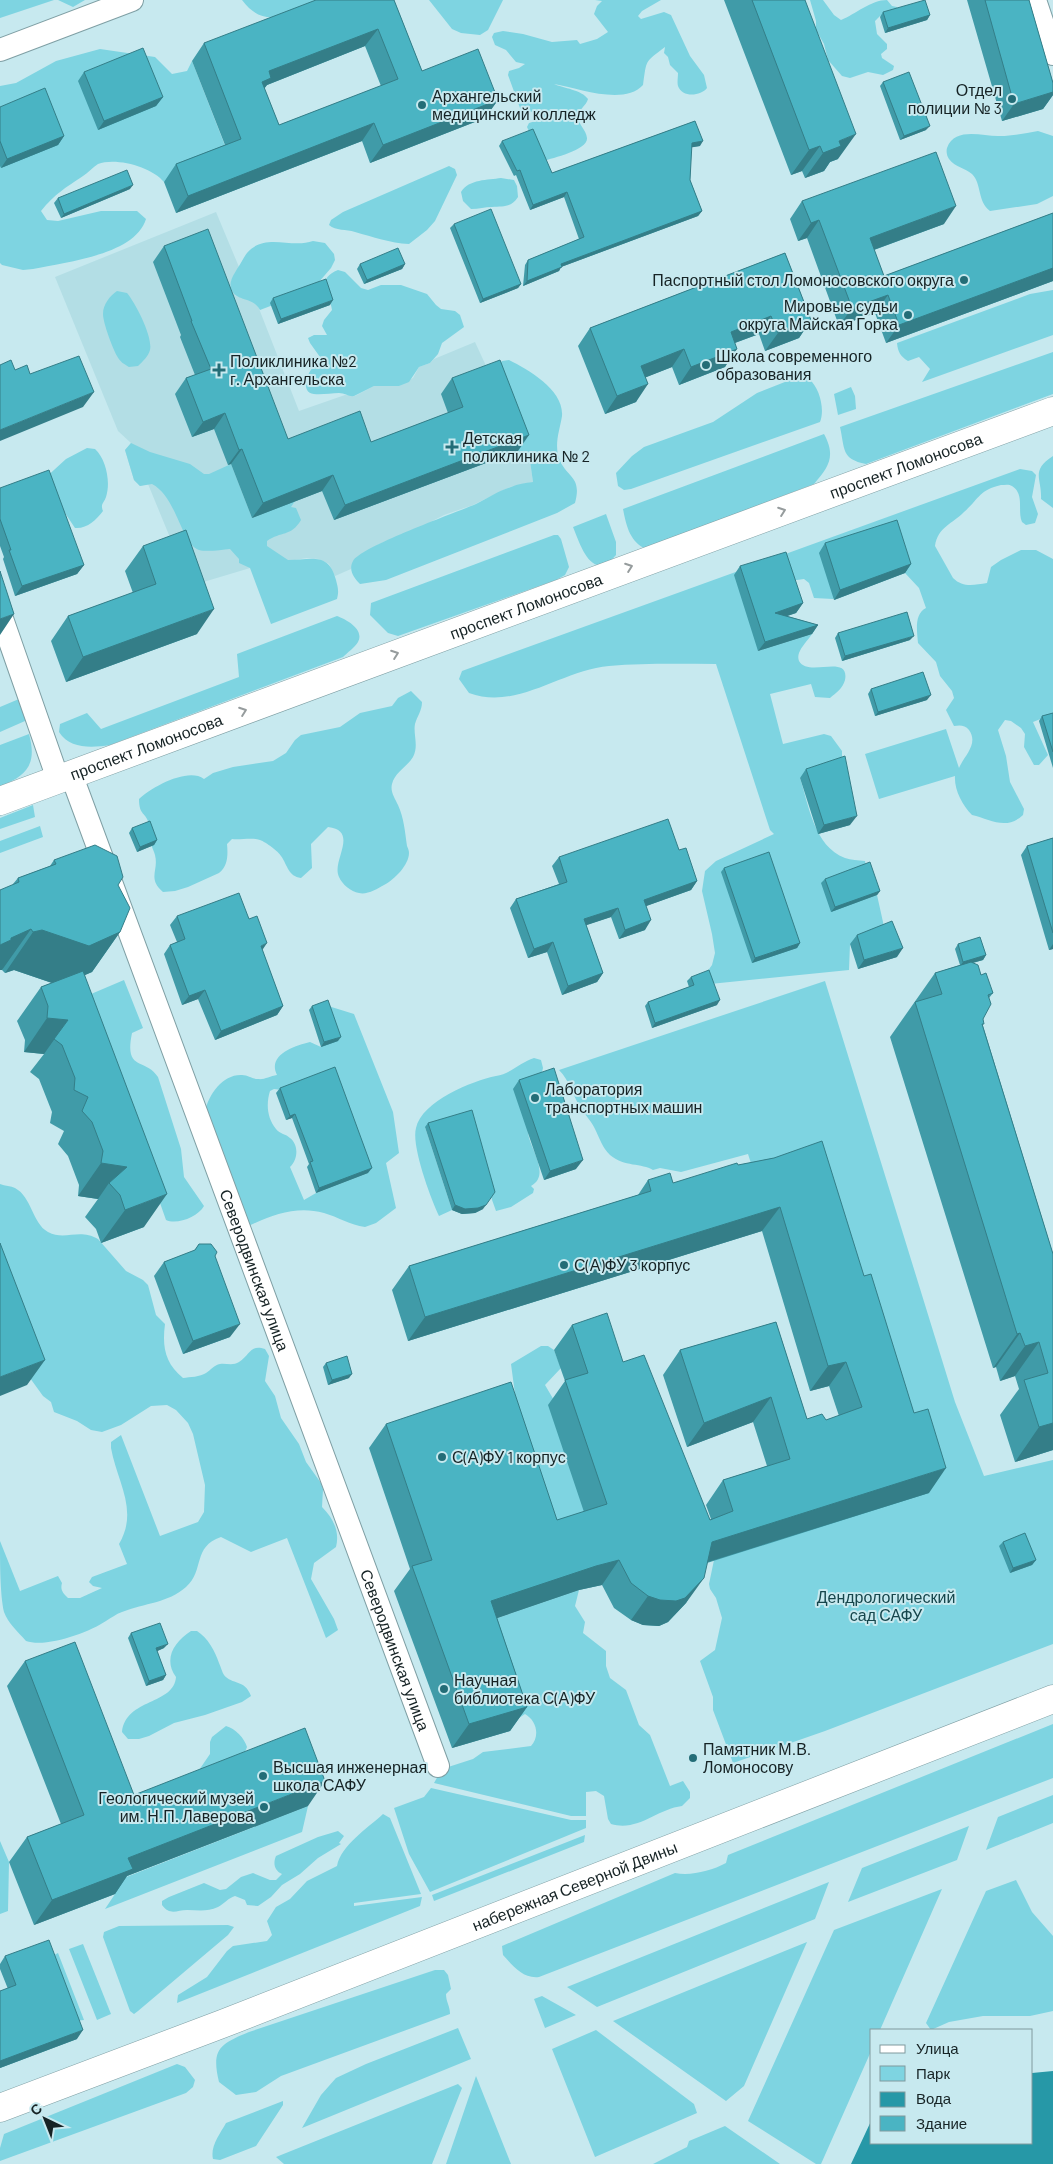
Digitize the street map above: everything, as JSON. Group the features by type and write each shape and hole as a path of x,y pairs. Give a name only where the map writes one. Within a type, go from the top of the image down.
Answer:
{"main road":[{"name":"проспект Ломоносова","path":"0,801 1053,411"},
{"name":"набережная Северной Двины","path":"0,2108 222,2024 1053,1699"},
{"name":"набережная Северной Двины","path":"0,2127 96,2071"}],"street":[{"path":"0,50 132,0"},
{"path":"1035,0 1053,54"},
{"name":"Северодвинская улица","path":"0,613 64,777 438,1766"}],"shaded area":[{"path":"216,212 239,267 231,281 231,289 236,296 251,300 258,306 299,411 345,395 355,396 374,386 399,386 413,378 419,367 475,342 530,461 533,482 510,487 473,505 444,515 415,530 379,544 354,560 351,569 335,576 329,564 319,559 307,558 288,561 284,558 190,586 148,484 140,486 134,480 125,450 131,443 118,431 55,277"}],"green space":[{"path":"0,0 54,0 0,18"},
{"path":"58,0 85,0 73,7"},
{"path":"242,0 320,0 288,14 269,17 251,10"},
{"path":"429,0 503,0 488,30 480,35 461,33 452,29"},
{"path":"595,0 661,0 642,11 638,16 641,19 664,12 671,15 690,56 704,75 707,88 696,94 687,94 680,90 678,73 670,65 668,57 664,53 665,47 650,59 645,70 643,85 635,91 613,95 600,94 554,84 577,91 588,99 578,116 587,138 586,142 576,150 543,161 527,127 529,123 542,119 541,115 523,111 520,108 508,75 509,71 525,64 516,62 506,50 495,45 492,37 494,33 503,31 552,42 577,40 580,44 597,39 608,32 594,14 597,6 602,1"},
{"path":"810,0 823,0 834,15 841,20 875,2 887,0 892,6 897,7 897,10 880,16 875,21 877,34 887,44 887,49 881,54 882,58 894,66 893,70 883,75 868,72 850,78 842,76 828,60 824,44 816,30 816,21"},
{"path":"100,49 155,57 172,74 187,71 192,61 229,156 164,182 151,172 133,165 114,162 98,164 60,192 41,211 47,220 58,221 101,211 137,211 146,219 139,231 128,241 114,249 80,260 23,270 2,265 0,263 0,86 16,83 56,61"},
{"path":"1038,131 1053,136 1053,196 1037,204 990,211 981,198 977,183 972,174 951,162 947,155 947,148 951,141 963,135 1005,136"},
{"path":"449,166 455,169 457,175 435,221 409,244 382,240 329,225 331,220 343,212"},
{"path":"501,178 514,180 517,186 518,197 510,205 471,209 463,201 461,192 464,188 474,182"},
{"path":"313,241 325,243 334,254 335,260 331,268 312,290 260,310 253,303 238,297 232,291 231,282 233,277 247,253 254,247 270,242 305,243"},
{"path":"338,270 345,272 361,288 368,290 381,285 401,285 427,294 441,309 455,311 460,315 464,327 442,343 438,354 430,363 419,367 409,382 399,386 374,386 354,396 341,393 314,394 309,392 306,388 306,382 309,373 320,357 308,338 314,335 327,335 322,326 332,310 325,283 331,274"},
{"path":"1053,290 1053,335 922,382 930,369 919,357 908,361 899,351 897,343 1030,294"},
{"path":"117,291 127,293 131,298 149,337 150,350 138,366 129,367 119,360 105,323 104,307 109,298"},
{"path":"1053,352 1053,394 866,464 852,459 846,452 840,427"},
{"path":"509,360 544,382 557,398 562,416 557,450 564,468 577,486 575,503 557,513 386,580 360,584 351,571 353,561 373,547 476,504 502,490 519,484 533,482 530,461 526,453 518,451 489,376 502,361"},
{"path":"795,378 809,379 819,393 822,405 820,422 631,489 624,490 618,486 616,473 632,456 644,447 713,422 757,393"},
{"path":"851,387 855,396 856,409 838,415 834,394"},
{"path":"824,434 830,449 829,461 824,472 814,484 649,547 644,548 639,545 627,526 623,509"},
{"path":"131,443 150,452 190,464 204,474 209,474 231,464 252,518 295,501 291,507 296,508 301,520 290,531 267,541 267,546 288,560 318,559 324,561 333,571 337,583 337,599 271,624 250,568 239,563 239,559 230,549 202,551 193,546 173,509 160,490 152,484 140,486 134,480 125,450"},
{"path":"87,448 95,449 99,453 105,465 108,485 106,497 102,505 103,511 94,521 75,528 43,480 66,459"},
{"path":"1053,456 1053,508 1041,499 1039,471 1046,461"},
{"path":"1020,469 1032,471 1036,475 1032,497 1038,514 1035,523 1026,525 1022,522 1020,498 1016,489 1011,485 1001,485 988,489 946,526 939,534 935,546 953,578 969,585 987,583 991,567 1021,550 1036,550 1053,559 1053,714 1033,722 1048,755 1039,765 1034,765 1024,747 1025,734 1021,728 1011,721 1005,720 998,730 1006,756 1010,782 1024,809 1023,815 1017,820 1004,823 972,815 959,797 955,776 879,799 865,754 946,729 959,768 972,745 972,735 969,730 962,726 954,726 946,710 954,698 952,691 940,676 936,662 918,643 918,619 926,608 919,588 905,573 890,529 833,599 814,598 809,583 804,579 790,581 758,651 812,634 800,651 799,661 804,666 841,668 845,672 845,680 841,688 830,698 815,697 811,684 770,694 783,744 824,734 831,736 842,751 842,758 800,778 814,824 826,844 845,858 865,861 866,867 832,911 877,895 885,931 850,944 849,970 710,984 707,972 712,965 715,953 702,891 705,871 716,861 774,834 770,830 716,664 609,666 574,674 539,688 504,697 487,697 469,693 459,679 462,671"},
{"path":"606,514 616,542 616,555 608,563 600,565 594,563 583,551 573,527"},
{"path":"558,535 561,539 569,567 565,575 556,580 398,636 388,633 370,615 371,603"},
{"path":"337,616 353,625 359,633 358,642 343,657 110,745 82,746 69,742 59,732 60,724 87,713 101,729 239,677 237,654"},
{"path":"411,691 422,702 415,724 415,753 396,776 392,787 393,795 402,815 409,853 404,867 392,880 375,890 365,893 353,891 347,887 340,880 338,870 343,840 342,834 328,827 311,844 312,868 301,878 291,873 280,854 266,843 254,839 232,839 227,844 226,864 219,873 175,891 163,892 158,887 154,878 156,861 151,844 150,826 139,804 139,799 145,794 161,784 180,777 189,775 204,779 213,773 233,767 273,761 286,753 301,735 340,727 360,713 392,706 398,698"},
{"path":"19,699 27,717 25,721 0,732 0,707"},
{"path":"29,734 32,753 28,767 17,778 0,786 0,745"},
{"path":"33,805 35,817 0,829 0,818"},
{"path":"40,826 43,837 0,853 0,841"},
{"path":"124,980 143,1028 132,1033 131,1054 133,1059 153,1071 158,1077 181,1149 184,1177 204,1206 197,1214 181,1221 166,1220 104,1044 84,997"},
{"name":"Дендрологический сад САФУ","path":"825,981 955,1402 984,1476 1053,1460 1053,1644 825,1731 733,1763 713,1710 713,1697 700,1661 715,1650 722,1618 716,1598 709,1584 714,1560 929,1492 757,1182 748,1154 681,1172 660,1168 653,1170 615,1159 601,1143 594,1126 579,1105 566,1079 559,1070"},
{"path":"325,1005 354,1014 393,1112 399,1153 386,1163 396,1208 376,1223 365,1227 354,1225 324,1213 303,1210 263,1219 244,1228 205,1111 207,1105 213,1092 223,1081 242,1075 260,1079 277,1075 276,1062 284,1052 310,1042 321,1047","holes":["274,1089 282,1090 368,1173 316,1193 304,1200 290,1167 296,1156 295,1144 276,1129 268,1111 270,1091"]},
{"path":"534,1058 541,1060 543,1068 528,1128 539,1169 537,1181 531,1186 534,1189 533,1193 511,1207 496,1211 491,1197 425,1127 452,1210 439,1216 427,1185 416,1147 416,1128 420,1118 428,1109 449,1094 474,1082 506,1073"},
{"path":"0,1184 13,1187 21,1192 38,1223 48,1232 60,1235 78,1234 98,1239 126,1271 143,1280 148,1285 156,1315 165,1324 164,1340 166,1354 172,1366 183,1378 204,1374 214,1366 237,1363 253,1349 265,1349 269,1356 265,1381 275,1396 281,1418 299,1444 306,1462 321,1483 323,1489 322,1507 332,1520 336,1530 336,1547 314,1563 311,1579 334,1619 338,1630 326,1638 287,1538 251,1552 221,1537 212,1541 202,1553 192,1580 179,1592 164,1600 120,1613 98,1626 67,1638 44,1643 26,1641 11,1624 4,1612 3,1605 0,1577 0,1541 20,1591 58,1576 62,1583 62,1591 68,1598 80,1598 102,1588 93,1586 89,1582 92,1577 127,1564 119,1544 125,1532 127,1508 111,1442 121,1435 160,1536 198,1522 204,1512 205,1485 193,1434 188,1423 176,1410 167,1405 151,1406 121,1425 102,1432 91,1430 77,1421 54,1412 51,1402 43,1396 30,1378 0,1297"},
{"path":"541,1346 548,1346 554,1350 561,1368 545,1385 555,1402 585,1513 568,1552 507,1417 515,1394 511,1364"},
{"path":"579,1590 575,1606 585,1622 583,1633 606,1651 606,1666 610,1678 626,1690 639,1725 650,1735 670,1786 683,1781 690,1792 690,1798 682,1806 664,1811 639,1823 621,1826 611,1824 608,1819 604,1796 596,1791 586,1792 586,1816 571,1816 434,1783 442,1769 473,1759 483,1752 531,1746 536,1738 535,1725 529,1717 525,1714 516,1720 474,1626"},
{"path":"191,1631 197,1631 205,1637 213,1649 224,1675 245,1687 251,1696 242,1702 205,1715 174,1723 149,1736 139,1739 128,1739 122,1732 125,1721 140,1707 167,1693 173,1686 176,1677 170,1664 172,1651 180,1640"},
{"path":"1053,1724 1053,1778 539,1977 523,1974 503,1955 502,1946 675,1873 694,1873 714,1868 726,1863 728,1855"},
{"path":"226,1726 236,1731 242,1737 247,1747 245,1752 197,1773 210,1754 212,1737"},
{"path":"431,1788 571,1820 586,1820 586,1828 430,1892 409,1854 394,1808 424,1797"},
{"path":"1053,1795 1053,1823 986,1850 998,1817"},
{"path":"308,1806 302,1832 105,1909 115,1894 111,1883"},
{"path":"383,1814 390,1818 421,1894 354,1903 354,1906 422,1897 420,1906 177,2003 178,1995 207,1977 233,1946 267,1941 272,1935 267,1921 276,1907 290,1899 307,1881 337,1866 349,1844"},
{"path":"969,1826 957,1860 848,1902 862,1868"},
{"path":"338,1831 344,1836 339,1843 341,1844 318,1858 258,1906 247,1905 245,1900 235,1896 214,1909 206,1910 174,1912 162,1905 162,1901 169,1897 204,1883 220,1890 226,1889 241,1877 253,1873 270,1880 276,1880 282,1874 275,1866 276,1856 318,1837"},
{"path":"585,1835 584,1842 434,1901 432,1895"},
{"path":"0,1841 9,1862 8,1911 0,1914"},
{"path":"1016,1880 1032,1912 1053,1936 1053,2011 1030,2016 983,2016 949,2022 930,2029 926,2023 986,1891"},
{"path":"829,1882 815,1919 597,2007 567,1987"},
{"path":"942,1889 880,2029 870,2029 870,2054 821,2164 816,2164 748,2121 834,1930"},
{"path":"228,1925 234,1927 228,1935 138,2011 134,2014 130,2011 103,1937 104,1932 119,1926"},
{"path":"807,1942 744,2086 726,2101 613,2021"},
{"path":"83,1944 111,2014 97,2020 69,1949"},
{"path":"58,1953 84,2020 75,2021 52,1956"},
{"path":"435,1970 444,1970 448,1975 451,1989 446,1994 450,2014 281,2076 256,2092 236,2095 219,2082 216,2062 217,2055 220,2049 231,2040 249,2032"},
{"path":"542,1996 576,2015 545,2028 534,1999"},
{"path":"458,2028 471,2059 302,2128 321,2095 336,2078 366,2064"},
{"path":"596,2030 694,2104 697,2113 595,2157 552,2049"},
{"path":"177,2064 185,2067 195,2080 193,2087 186,2093 0,2161 0,2148 4,2134"},
{"path":"476,2076 511,2164 446,2164"},
{"path":"458,2084 462,2088 432,2164 284,2164 276,2157"},
{"path":"283,2101 283,2105 256,2146 220,2160 213,2159 214,2145 226,2123"},
{"path":"725,2126 780,2164 653,2164 687,2147 689,2141"}],"water":[{"path":"1053,2071 1053,2164 851,2164 870,2123 870,2144 1033,2144 1033,2073"}],"building":[{"name":"Архангельский медицинский колледж","path":"316,0 394,0 422,71 478,49 498,100 383,145 374,123 188,196 176,164 241,139 204,43","holes":["378,29 398,79 279,125 262,82 271,78 269,71"]},
{"path":"752,0 805,0 856,134 839,141 841,146 823,153 820,146 809,150"},
{"path":"925,0 930,15 888,28 883,12"},
{"path":"985,0 1029,0 1053,83 1053,92 1014,104"},
{"path":"143,48 163,97 104,121 84,72"},
{"path":"909,72 930,126 904,136 883,82"},
{"path":"45,88 64,136 7,159 0,141 0,107"},
{"path":"695,121 703,141 692,143 690,180 702,211 561,264 562,267 527,281 528,260 584,237 567,192 533,205 520,170 517,171 502,141 533,129 552,173"},
{"path":"936,152 956,206 870,238 884,276 1053,213 1053,268 899,325 888,295 852,308 819,220 811,223 802,201"},
{"path":"127,170 133,185 64,214 58,198"},
{"path":"491,209 521,284 483,299 454,224"},
{"path":"208,229 288,439 360,411 371,442 463,407 452,378 500,360 529,435 345,505 333,475 263,503 242,449 239,450 225,413 203,422 186,378 211,369 191,321 164,246"},
{"path":"398,248 405,264 367,280 360,264"},
{"path":"785,253 811,320 778,333 771,316 731,332 737,349 691,367 684,349 641,366 648,384 617,396 590,328"},
{"path":"326,279 333,300 281,319 273,298"},
{"path":"79,356 94,392 0,430 0,365 11,360 15,370 27,365 30,374"},
{"path":"49,470 84,565 22,586 0,519 0,488"},
{"path":"897,520 911,564 840,590 825,543"},
{"path":"186,530 214,609 83,657 68,616 156,584 143,546"},
{"path":"786,552 803,603 775,613 818,625 765,642 740,566"},
{"path":"0,571 14,614 0,619"},
{"path":"907,612 914,636 845,656 838,633"},
{"path":"923,672 931,695 878,712 871,689"},
{"path":"1053,713 1053,752 1042,716"},
{"path":"845,756 857,816 824,825 806,769"},
{"path":"668,819 679,850 686,848 697,881 644,900 651,920 625,930 618,908 584,919 603,973 568,986 553,942 534,949 516,899 567,882 559,857"},
{"path":"150,821 157,840 140,847 132,828"},
{"path":"1053,838 1053,933 1027,846"},
{"path":"95,845 117,856 123,877 118,885 130,908 120,932 89,946 42,930 33,932 31,929 0,945 0,890 19,882 18,878 56,864 54,860"},
{"path":"769,852 800,943 755,958 724,868"},
{"path":"870,862 880,891 835,907 825,879"},
{"path":"239,893 249,919 257,916 267,943 261,946 283,1006 221,1031 205,990 189,996 170,945 185,939 177,916"},
{"path":"892,921 903,948 864,960 857,935"},
{"path":"980,937 986,955 963,962 958,944"},
{"path":"971,962 978,965 981,975 986,973 993,993 988,995 991,1004 983,1019 984,1024 982,1024 1053,1254 1053,1423 1039,1427 1024,1380 1048,1373 1039,1342 1025,1346 1020,1333 1017,1334 915,1002 942,994 935,973"},
{"path":"709,970 720,1000 655,1023 648,1002 694,985 691,977"},
{"path":"83,971 167,1194 125,1210 120,1195 109,1183 127,1167 101,1163 103,1151 92,1122 82,1111 88,1097 74,1090 75,1078 62,1045 54,1039 68,1020 47,1018 48,1006 41,987"},
{"path":"328,1000 341,1037 324,1042 312,1006"},
{"path":"335,1067 372,1168 319,1188 310,1162 313,1161 295,1114 290,1116 280,1088"},
{"path":"554,1068 583,1160 550,1171 519,1080"},
{"path":"472,1110 495,1192 486,1205 465,1209 455,1205 428,1123"},
{"path":"822,1141 864,1276 871,1274 914,1413 928,1409 946,1468 712,1542 704,1578 685,1598 676,1601 660,1600 648,1596 631,1583 619,1560 491,1601 527,1707 469,1724 412,1566 432,1560 386,1424 511,1382 557,1520 607,1504 565,1380 588,1373 572,1325 607,1313 623,1362 644,1355 710,1520 733,1511 723,1480 790,1459 771,1397 704,1423 680,1350 776,1322 807,1419 822,1414 826,1420 862,1407 846,1362 828,1366 780,1207 425,1317 409,1266 651,1191 648,1180 670,1173 673,1183 737,1163 738,1165 774,1158"},
{"path":"0,1243 45,1360 0,1377"},
{"path":"199,1244 211,1244 217,1252 215,1256 240,1324 193,1341 164,1262 195,1250"},
{"path":"347,1356 352,1374 332,1380 326,1363"},
{"path":"1025,1533 1036,1560 1013,1568 1003,1542"},
{"path":"160,1623 168,1644 156,1648 166,1675 149,1681 131,1633"},
{"name":"Высшая инженерная школа САФУ","path":"75,1642 134,1795 305,1728 325,1781 128,1858 133,1869 52,1900 27,1837 84,1815 25,1661"},
{"path":"49,1940 83,2030 0,2061 0,1991 16,1985 5,1956"}],"place":[{"name":"Отдел полиции № 3","path":"1012,99"},
{"name":"Архангельский медицинский колледж","path":"422,105"},
{"name":"Паспортный стол Ломоносовского округа","path":"964,280"},
{"name":"Мировые судьи округа Майская Горка","path":"908,315"},
{"name":"Школа современного образования","path":"706,365"},
{"name":"Поликлиника №2 г. Архангельска","path":"219,370"},
{"name":"Детская поликлиника № 2","path":"452,447"},
{"name":"Лаборатория транспортных машин","path":"535,1098"},
{"name":"С(А)ФУ 3 корпус","path":"564,1265"},
{"name":"С(А)ФУ 1 корпус","path":"442,1457"},
{"name":"Научная библиотека С(А)ФУ","path":"444,1689"},
{"name":"Памятник М.В. Ломоносову","path":"693,1758"},
{"name":"Высшая инженерная школа САФУ","path":"263,1776"},
{"name":"Геологический музей им. Н.П. Лаверова","path":"264,1807"}]}
